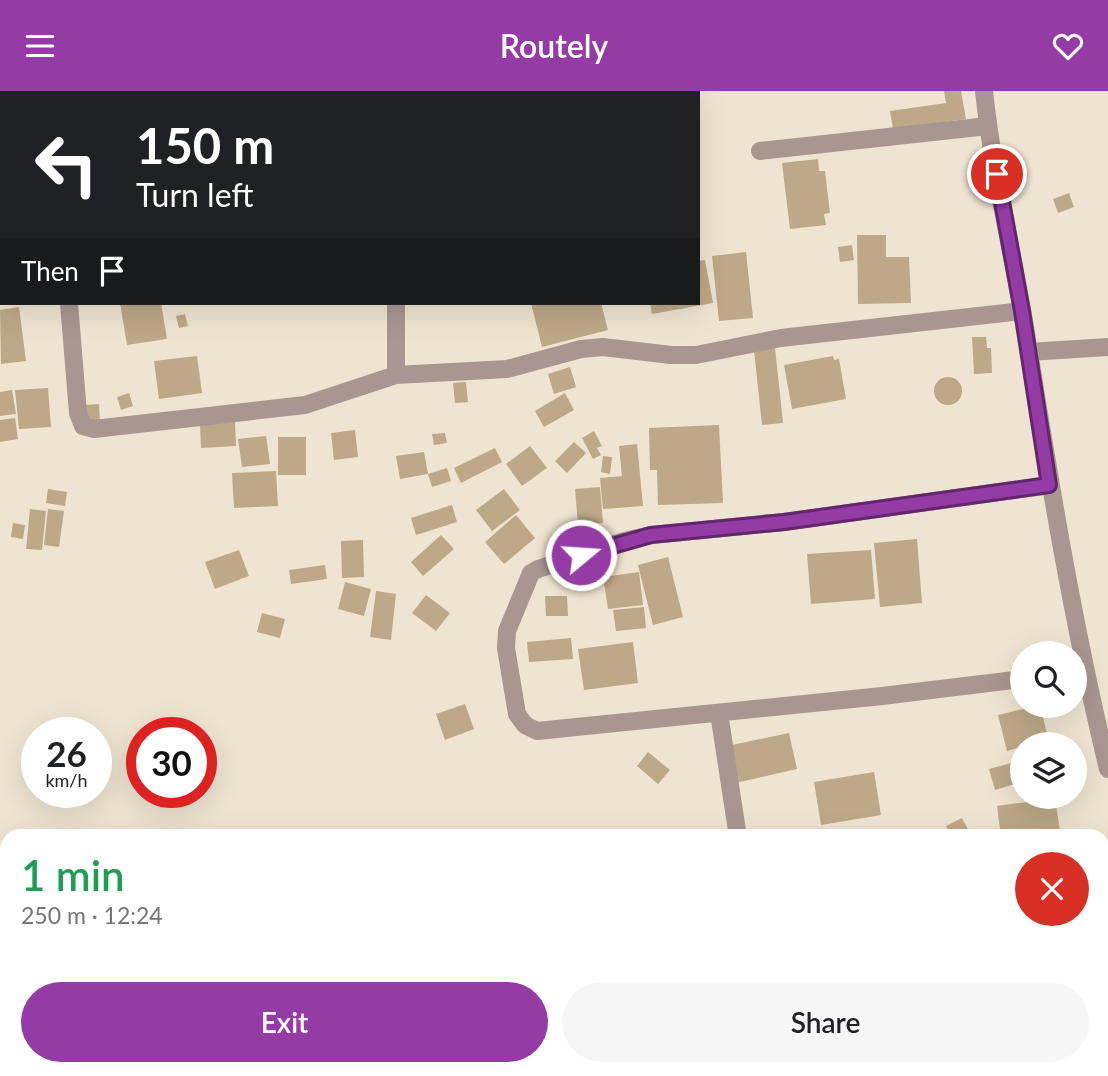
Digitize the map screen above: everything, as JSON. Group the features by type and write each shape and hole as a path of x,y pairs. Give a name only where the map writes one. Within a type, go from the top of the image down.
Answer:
{"street":[{"path":"984,91 1029,352 1074,641"},
{"path":"760,151 988,126"},
{"path":"69,305 78,413 83,425 94,429 305,405 396,375 507,369 582,349 603,347 671,355 696,355 781,338 1022,311"},
{"path":"396,305 396,375"},
{"path":"1029,352 1108,347"},
{"path":"1010,681 883,697 537,731 525,725 517,714 506,648 507,631 531,573 624,541 651,535 784,522 1049,485"},
{"path":"1087,699 1108,769"},
{"path":"719,713 737,829"}],"building":[{"path":"944,91 961,91 966,119 893,129 890,111 946,103"},
{"path":"818,159 819,171 825,171 830,213 824,214 826,225 790,229 782,163"},
{"path":"1069,193 1074,207 1058,213 1053,199"},
{"path":"857,235 886,235 886,257 909,257 911,303 858,304"},
{"path":"852,245 854,260 840,262 838,247"},
{"path":"746,252 753,318 719,321 712,256"},
{"path":"705,260 713,303 652,314 650,305 700,305 700,261"},
{"path":"120,305 161,305 167,339 127,345"},
{"path":"532,305 602,305 608,330 542,347"},
{"path":"19,307 26,361 1,364 0,310"},
{"path":"185,314 188,326 179,328 176,316"},
{"path":"972,337 986,337 987,348 991,348 992,373 974,374"},
{"path":"775,348 783,423 762,425 754,350"},
{"path":"197,356 202,393 159,399 154,361"},
{"path":"833,356 834,360 839,359 846,399 792,409 784,365"},
{"path":"570,367 576,387 554,394 548,374"},
{"path":"948,377 958,381 962,391 958,401 948,405 938,401 934,391 938,381"},
{"path":"466,382 468,402 455,403 453,383"},
{"path":"48,388 51,427 19,429 15,390"},
{"path":"12,390 16,414 0,416 0,392"},
{"path":"129,393 133,406 121,410 117,397"},
{"path":"565,393 574,410 544,427 535,411"},
{"path":"99,404 100,422 85,423 84,405"},
{"path":"15,418 18,439 0,442 0,420"},
{"path":"235,422 236,446 201,448 200,424"},
{"path":"719,425 723,503 658,505 657,470 650,470 649,428"},
{"path":"355,430 358,457 334,460 331,433"},
{"path":"594,431 602,446 597,448 601,455 593,459 582,438"},
{"path":"445,433 447,443 434,445 432,434"},
{"path":"266,436 270,464 242,467 238,439"},
{"path":"278,437 306,437 306,475 278,475"},
{"path":"574,442 586,453 567,473 555,461"},
{"path":"637,444 643,506 603,509 600,478 622,476 619,446"},
{"path":"530,446 547,468 522,486 506,464"},
{"path":"495,448 502,462 461,483 454,468"},
{"path":"424,452 428,474 400,479 396,456"},
{"path":"603,456 612,457 610,474 601,472"},
{"path":"447,468 451,481 432,487 428,474"},
{"path":"276,471 278,506 234,508 232,473"},
{"path":"600,487 603,523 578,525 575,489"},
{"path":"48,489 67,492 65,506 46,503"},
{"path":"504,489 520,510 492,531 476,510"},
{"path":"452,505 457,522 416,535 411,518"},
{"path":"30,509 46,511 42,550 26,549"},
{"path":"48,509 64,511 59,547 44,545"},
{"path":"516,515 535,538 504,564 485,542"},
{"path":"13,523 25,525 23,539 11,537"},
{"path":"441,535 454,549 423,576 411,562"},
{"path":"917,539 922,603 880,607 874,543"},
{"path":"363,540 364,577 342,578 341,541"},
{"path":"239,550 249,576 215,589 205,562"},
{"path":"871,550 875,599 811,604 807,554"},
{"path":"668,557 683,617 653,625 638,565"},
{"path":"325,565 327,579 291,584 289,570"},
{"path":"639,572 643,605 608,609 603,577"},
{"path":"345,582 371,589 364,616 338,609"},
{"path":"376,591 396,594 391,640 370,637"},
{"path":"426,595 450,613 436,631 412,613"},
{"path":"545,596 567,596 568,616 546,616"},
{"path":"644,607 646,628 616,631 613,610"},
{"path":"262,613 285,619 280,638 257,632"},
{"path":"571,638 573,659 529,662 527,642"},
{"path":"633,642 638,683 584,690 578,649"},
{"path":"465,704 474,729 445,740 436,714"},
{"path":"1010,712 1010,718 1043,718 1047,732 1010,732 1010,750 1007,751 998,715"},
{"path":"789,733 797,769 735,783 727,746"},
{"path":"648,752 670,770 658,784 637,766"},
{"path":"1010,763 1010,785 995,790 989,769"},
{"path":"874,772 881,815 821,825 814,782"},
{"path":"1010,804 1010,809 1057,809 1060,829 1000,829 997,806"},
{"path":"962,818 968,829 947,829 946,826"}],"route":[{"path":"581,555 651,535 784,522 1049,485 997,174"}]}
